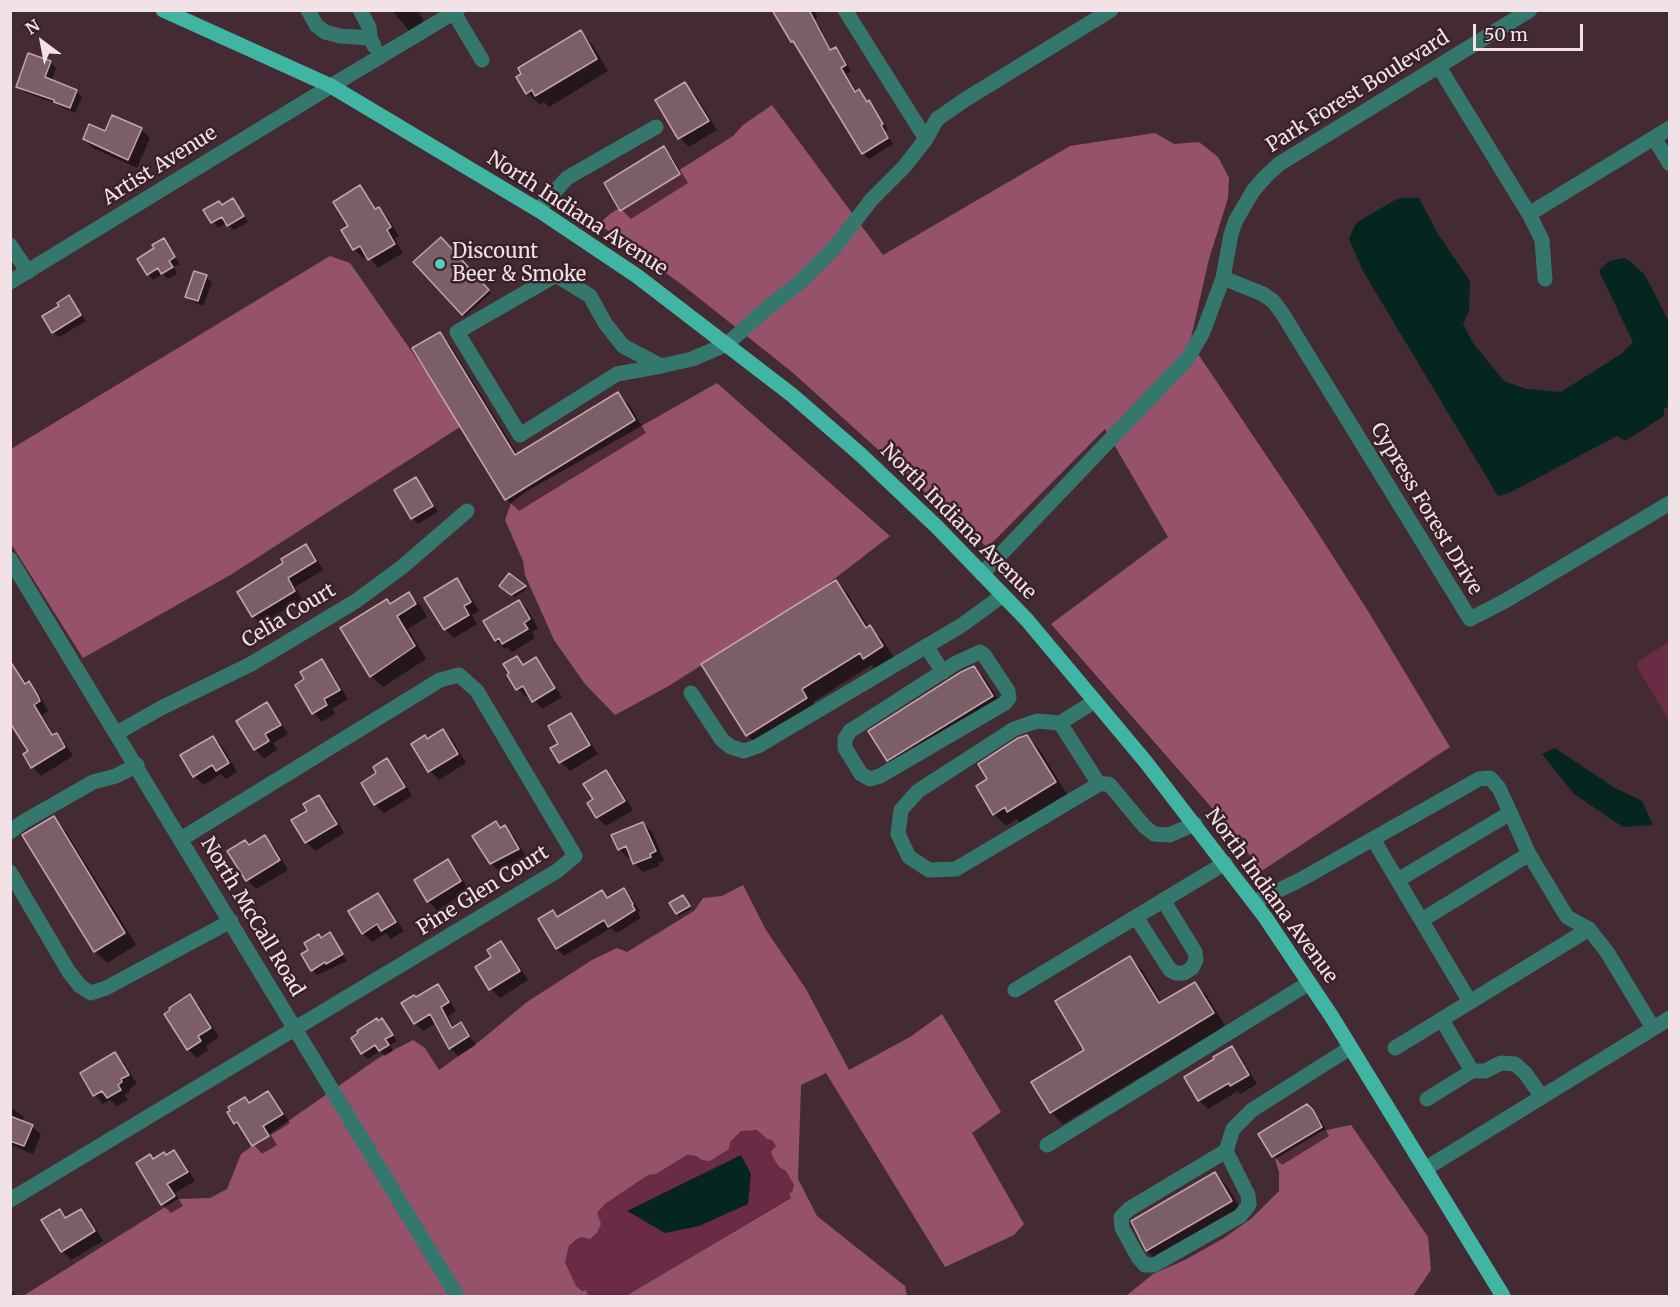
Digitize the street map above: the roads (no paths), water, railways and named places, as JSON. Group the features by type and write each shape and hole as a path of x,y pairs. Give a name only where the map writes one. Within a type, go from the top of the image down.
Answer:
{"main road":[{"name":"North Indiana Avenue","path":"163,10 331,86 538,210 637,276 792,395 861,455 937,527 1027,620 1195,824 1254,902 1309,982 1503,1296"}],"street":[{"path":"308,10 316,25 325,32 340,36 370,38"},
{"path":"360,10 380,57"},
{"path":"845,10 926,139"},
{"path":"661,366 622,346 590,296 556,275 458,332 520,435 617,374 661,366 692,359 727,344 798,284 834,248 872,199 904,168 926,139 937,119 1111,10"},
{"name":"Park Forest Boulevard","path":"982,574 1188,358 1203,332 1222,279 1236,220 1253,191 1265,177 1280,164 1530,10"},
{"name":"Artist Avenue","path":"10,282 380,57 448,13"},
{"path":"448,13 482,60"},
{"path":"1439,67 1529,214 1542,240 1545,279"},
{"path":"538,210 567,178 656,127"},
{"path":"1529,214 1670,128"},
{"path":"1654,138 1670,164"},
{"path":"10,245 28,272"},
{"name":"Cypress Forest Drive","path":"1222,279 1263,294 1282,313 1470,619 1505,601 1670,503"},
{"name":"Celia Court","path":"117,733 161,708 251,664 356,601 402,567 467,511"},
{"name":"North McCall Road","path":"10,559 182,839 457,1296"},
{"path":"692,693 722,740 731,747 744,750 758,746 962,625 1003,595"},
{"path":"926,646 943,672"},
{"path":"980,652 1008,692 1009,698 1005,703 880,776 870,778 861,774 845,747 845,739 850,731 943,672 980,652"},
{"name":"Pine Glen Court","path":"10,1200 296,1030 557,871 575,856 566,837 477,691 459,675 440,680 182,839"},
{"path":"1095,701 1060,723 1037,721 1014,729 918,791 901,810 898,834 909,857 929,870 956,869 1099,784 1109,784 1144,826 1154,834 1169,835 1195,824"},
{"path":"1060,723 1099,784"},
{"path":"10,832 23,822 93,782 116,776 137,765"},
{"path":"1254,902 1300,880 1479,778 1490,778 1499,788 1529,854 1567,917 1589,929 1607,952 1653,1028"},
{"path":"1398,880 1510,813"},
{"path":"1373,839 1470,1002"},
{"path":"1422,920 1529,854"},
{"path":"1015,990 1225,863"},
{"path":"10,872 69,972 80,986 91,993 106,988 231,921"},
{"path":"1136,917 1170,970 1176,974 1184,973 1192,968 1196,960 1195,952 1163,900"},
{"path":"1395,1048 1589,929"},
{"path":"1047,1145 1309,982"},
{"path":"1425,1169 1670,1018"},
{"path":"1442,1020 1472,1071"},
{"path":"1226,1151 1248,1196 1249,1205 1240,1216 1154,1265 1145,1265 1122,1228 1121,1218 1129,1209 1226,1151 1233,1129 1252,1110 1350,1048"},
{"path":"1427,1099 1472,1071 1485,1071 1501,1063 1515,1064 1525,1073 1542,1097"}],"place":[{"name":"Discount Beer & Smoke","path":"440,264"}]}
